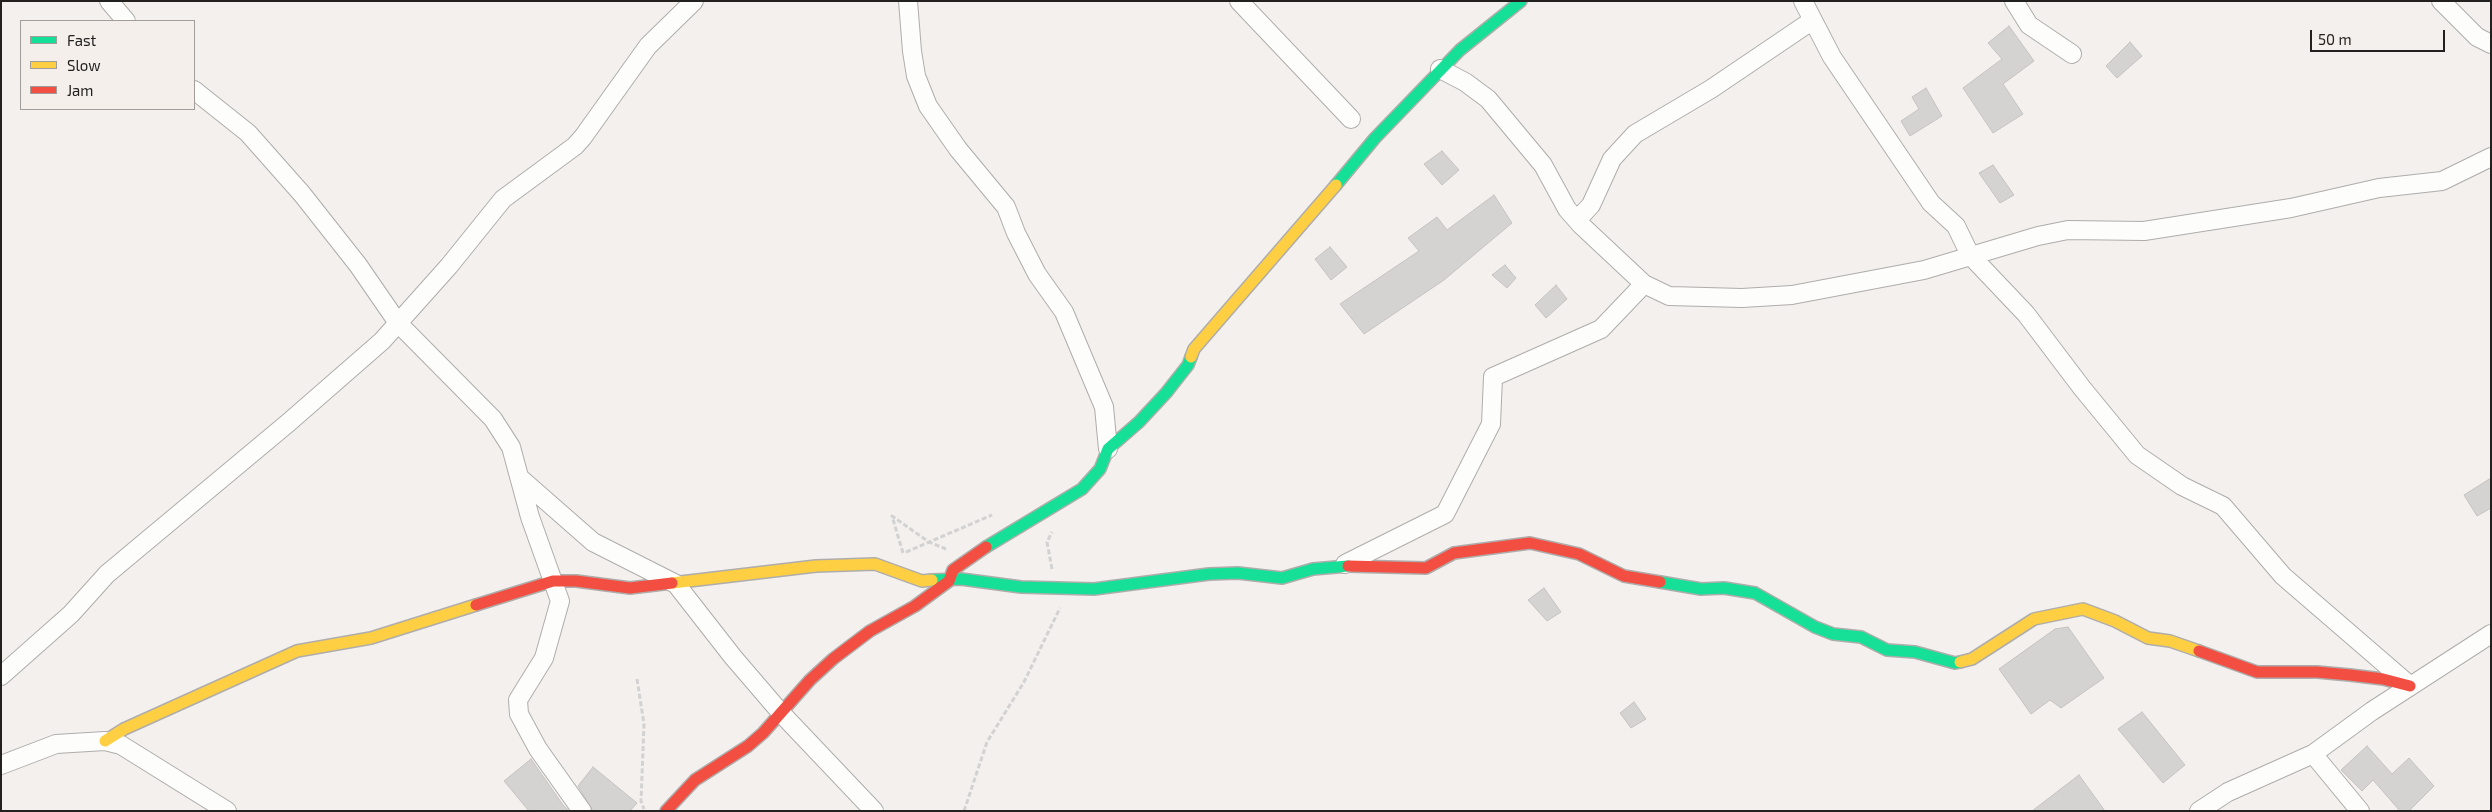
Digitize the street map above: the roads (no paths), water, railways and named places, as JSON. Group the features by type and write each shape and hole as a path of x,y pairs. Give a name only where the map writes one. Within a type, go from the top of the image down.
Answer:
{"street":[{"path":"109,1 125,20"},
{"path":"1,676 71,614 107,574 355,365 398,323 449,266 503,199 579,142 648,46 694,1"},
{"path":"666,811 695,780 748,746 810,680 833,659 870,632 915,606 949,581 953,570 970,558 1010,531 1082,488 1100,469 1108,448 1106,419 1101,399 1064,312 1037,274 1016,233 1006,207 958,149 928,106 916,76 908,1"},
{"path":"1240,1 1350,119"},
{"path":"1108,448 1139,422 1166,394 1188,365 1194,349 1304,224 1375,138 1460,50 1521,1"},
{"path":"1803,1 1832,57 1931,203 1956,226 1970,255 2026,314 2082,388 2137,455 2182,486 2223,506 2283,576 2410,686"},
{"path":"2014,1 2029,25 2072,54"},
{"path":"2441,1 2477,37 2491,44"},
{"path":"1577,220 1591,205 1612,159 1635,134 1711,89 1813,20"},
{"path":"1440,69 1465,82 1488,99 1543,166 1568,209 1577,220 1644,284 1669,296 1742,298 1792,295 1924,270 2038,236 2068,230 2144,231 2283,209 2378,188 2442,181 2491,157"},
{"path":"195,91 248,133 302,194 358,265 398,323 493,419 511,447 530,517 560,601 544,658 518,700 519,714 538,748 582,811"},
{"path":"1341,566 1445,514 1491,424 1493,377 1601,329 1644,284"},
{"path":"520,478 593,542 676,584 733,657 781,713 874,811"},
{"path":"105,741 124,729 296,651 371,638 553,581 576,581 630,588 816,566 875,564 922,581 961,579 986,584 1069,588 1123,587 1161,579 1228,573 1282,578 1313,569 1341,566 1426,568 1454,553 1530,543 1555,547 1579,554 1624,576 1701,589 1724,588 1756,593 1815,627 1833,634 1861,637 1887,650 1915,652 1954,663 1972,659 2034,619 2083,609 2115,621 2148,638 2170,641 2257,672 2317,672 2350,675 2383,679 2410,686"},
{"path":"2199,811 2228,792 2313,754 2372,711 2491,634"},
{"path":"1,766 56,744 105,741 122,745 227,811"},
{"path":"2313,754 2360,811"}]}
